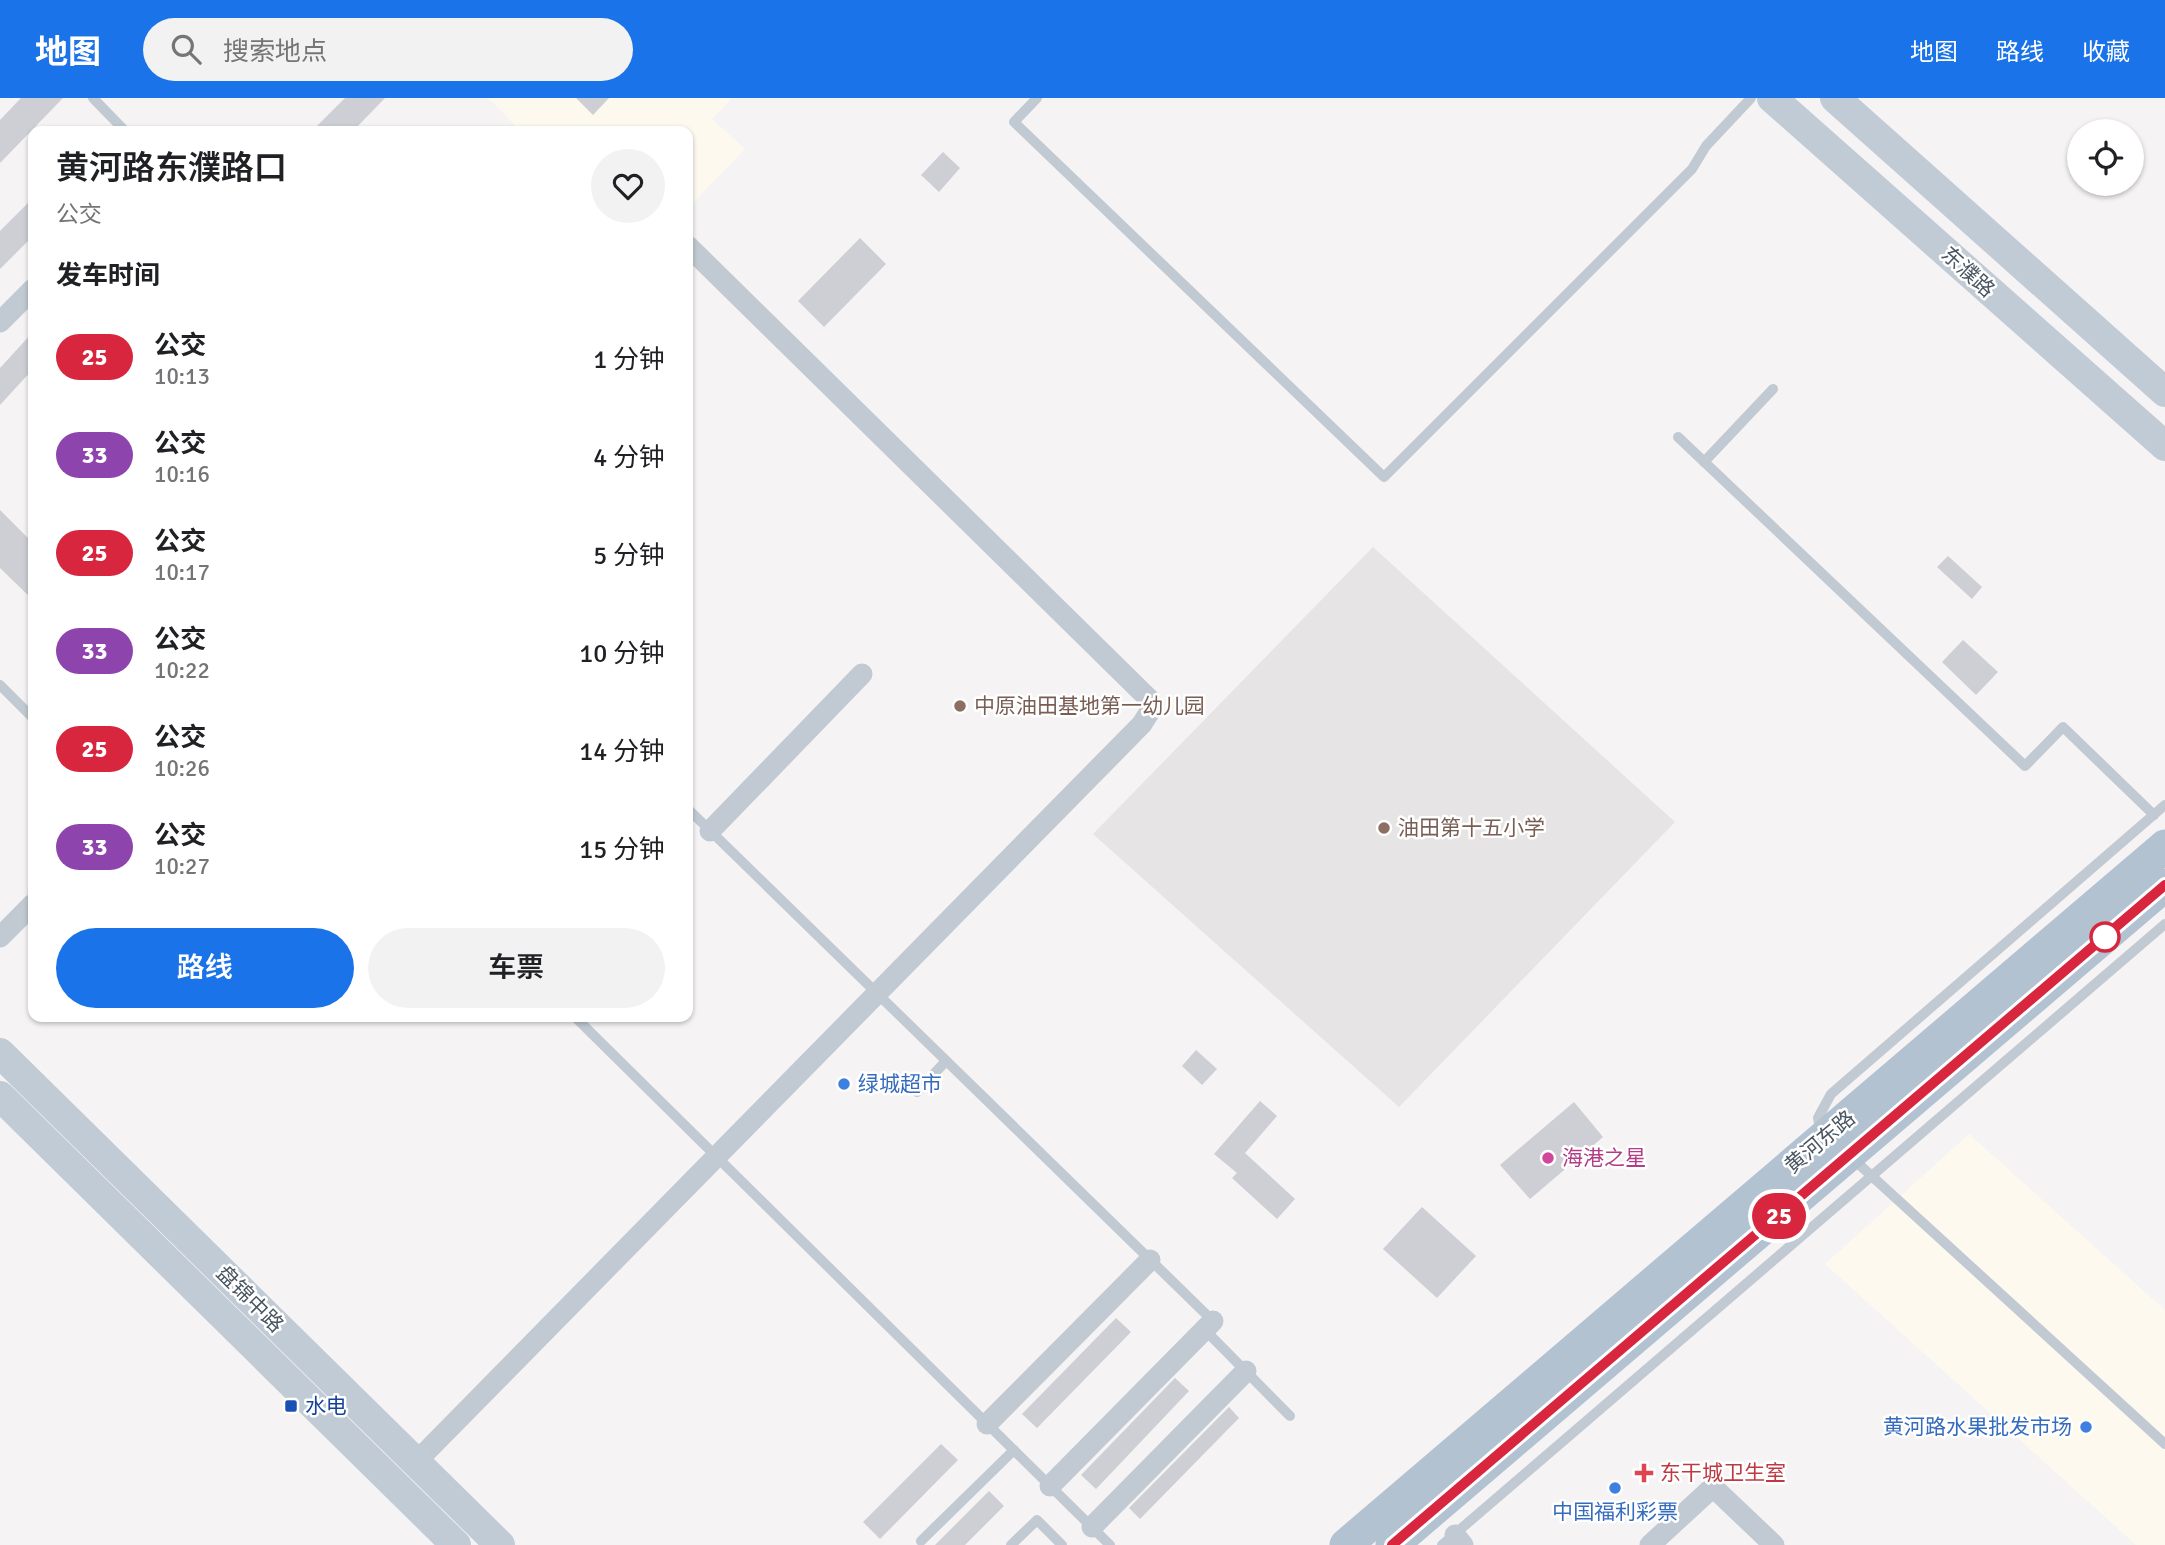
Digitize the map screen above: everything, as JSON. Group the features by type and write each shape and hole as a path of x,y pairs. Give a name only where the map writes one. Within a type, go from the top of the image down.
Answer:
{"main road":[{"name":"东濮路","path":"1772,98 2165,446"},
{"name":"东濮路","path":"1835,98 2165,392"},
{"name":"黄河东路","path":"1346,1545 1848,1158 2165,846"},
{"name":"黄河东路","path":"1392,1545 2165,886"},
{"name":"盘锦中路","path":"0,1053 500,1545"},
{"name":"盘锦中路","path":"0,1096 456,1545"}],"street":[{"path":"416,1462 879,995 1142,724 1152,708 1149,699 693,251"},
{"path":"0,322 28,294"},
{"path":"710,831 862,674"},
{"path":"0,937 28,909"},
{"path":"987,1424 1150,1260"},
{"path":"1050,1486 1209,1325"},
{"path":"1092,1527 1246,1371"},
{"path":"1650,1545 1713,1487 1774,1545"}],"lane":[{"path":"93,98 120,126"},
{"path":"1037,98 1014,121 1384,477 1692,169 1706,146 1751,98"},
{"path":"1704,462 1773,389"},
{"path":"1678,437 2025,766 2063,727 2154,814"},
{"path":"0,685 28,713"},
{"path":"2165,805 1831,1094 1818,1118 1848,1158 2165,1444"},
{"path":"693,814 1150,1260 1209,1325 1246,1371 1290,1416"},
{"path":"1453,1542 1848,1158 2165,924"},
{"path":"580,1022 1110,1545"},
{"path":"917,1092 946,1061"},
{"path":"921,1541 1014,1450"},
{"path":"1011,1545 1037,1520 1062,1545"}],"shaded area":[{"path":"488,98 732,98 712,119 745,149 693,203 693,126 516,126"},
{"name":"油田第十五小学","path":"1373,547 1675,822 1399,1107 1093,834"},
{"name":"黄河路水果批发市场","path":"1969,1134 2165,1310 2165,1545 2136,1545 1825,1264"}],"building":[{"path":"21,98 63,98 36,126 28,126 28,134 0,163 0,120"},
{"path":"345,98 385,98 358,126 317,126"},
{"path":"576,98 609,98 593,115"},
{"path":"943,152 960,168 939,192 921,175"},
{"path":"28,203 28,241 0,269 0,231"},
{"path":"860,238 886,264 824,327 798,301"},
{"path":"28,337 28,374 0,405 0,368"},
{"path":"0,510 28,538 28,595 0,568"},
{"path":"1948,556 1982,587 1972,599 1937,567"},
{"path":"1963,640 1998,672 1976,695 1942,662"},
{"path":"1196,1050 1217,1069 1202,1085 1182,1066"},
{"path":"1260,1101 1277,1116 1245,1153 1295,1199 1277,1219 1232,1178 1237,1173 1214,1154"},
{"path":"1574,1102 1603,1137 1530,1199 1500,1165"},
{"path":"1422,1207 1476,1256 1437,1298 1383,1249"},
{"path":"1116,1318 1131,1332 1037,1428 1022,1414"},
{"path":"1175,1378 1189,1391 1096,1489 1081,1475"},
{"path":"1229,1407 1239,1418 1140,1519 1129,1508"},
{"path":"941,1444 958,1460 880,1539 863,1522"},
{"path":"989,1491 1004,1506 965,1545 935,1545"}],"bus line":[{"name":"25","path":"1392,1545 1993,1035 2165,885"}],"place":[{"name":"中原油田基地第一幼儿园","path":"960,706"},
{"name":"油田第十五小学","path":"1384,828"},
{"name":"绿城超市","path":"844,1084"},
{"name":"海港之星","path":"1548,1158"},
{"name":"水电","path":"291,1406"},
{"name":"黄河路水果批发市场","path":"2086,1427"},
{"name":"东干城卫生室","path":"1644,1473"},
{"name":"中国福利彩票","path":"1615,1488"}]}
